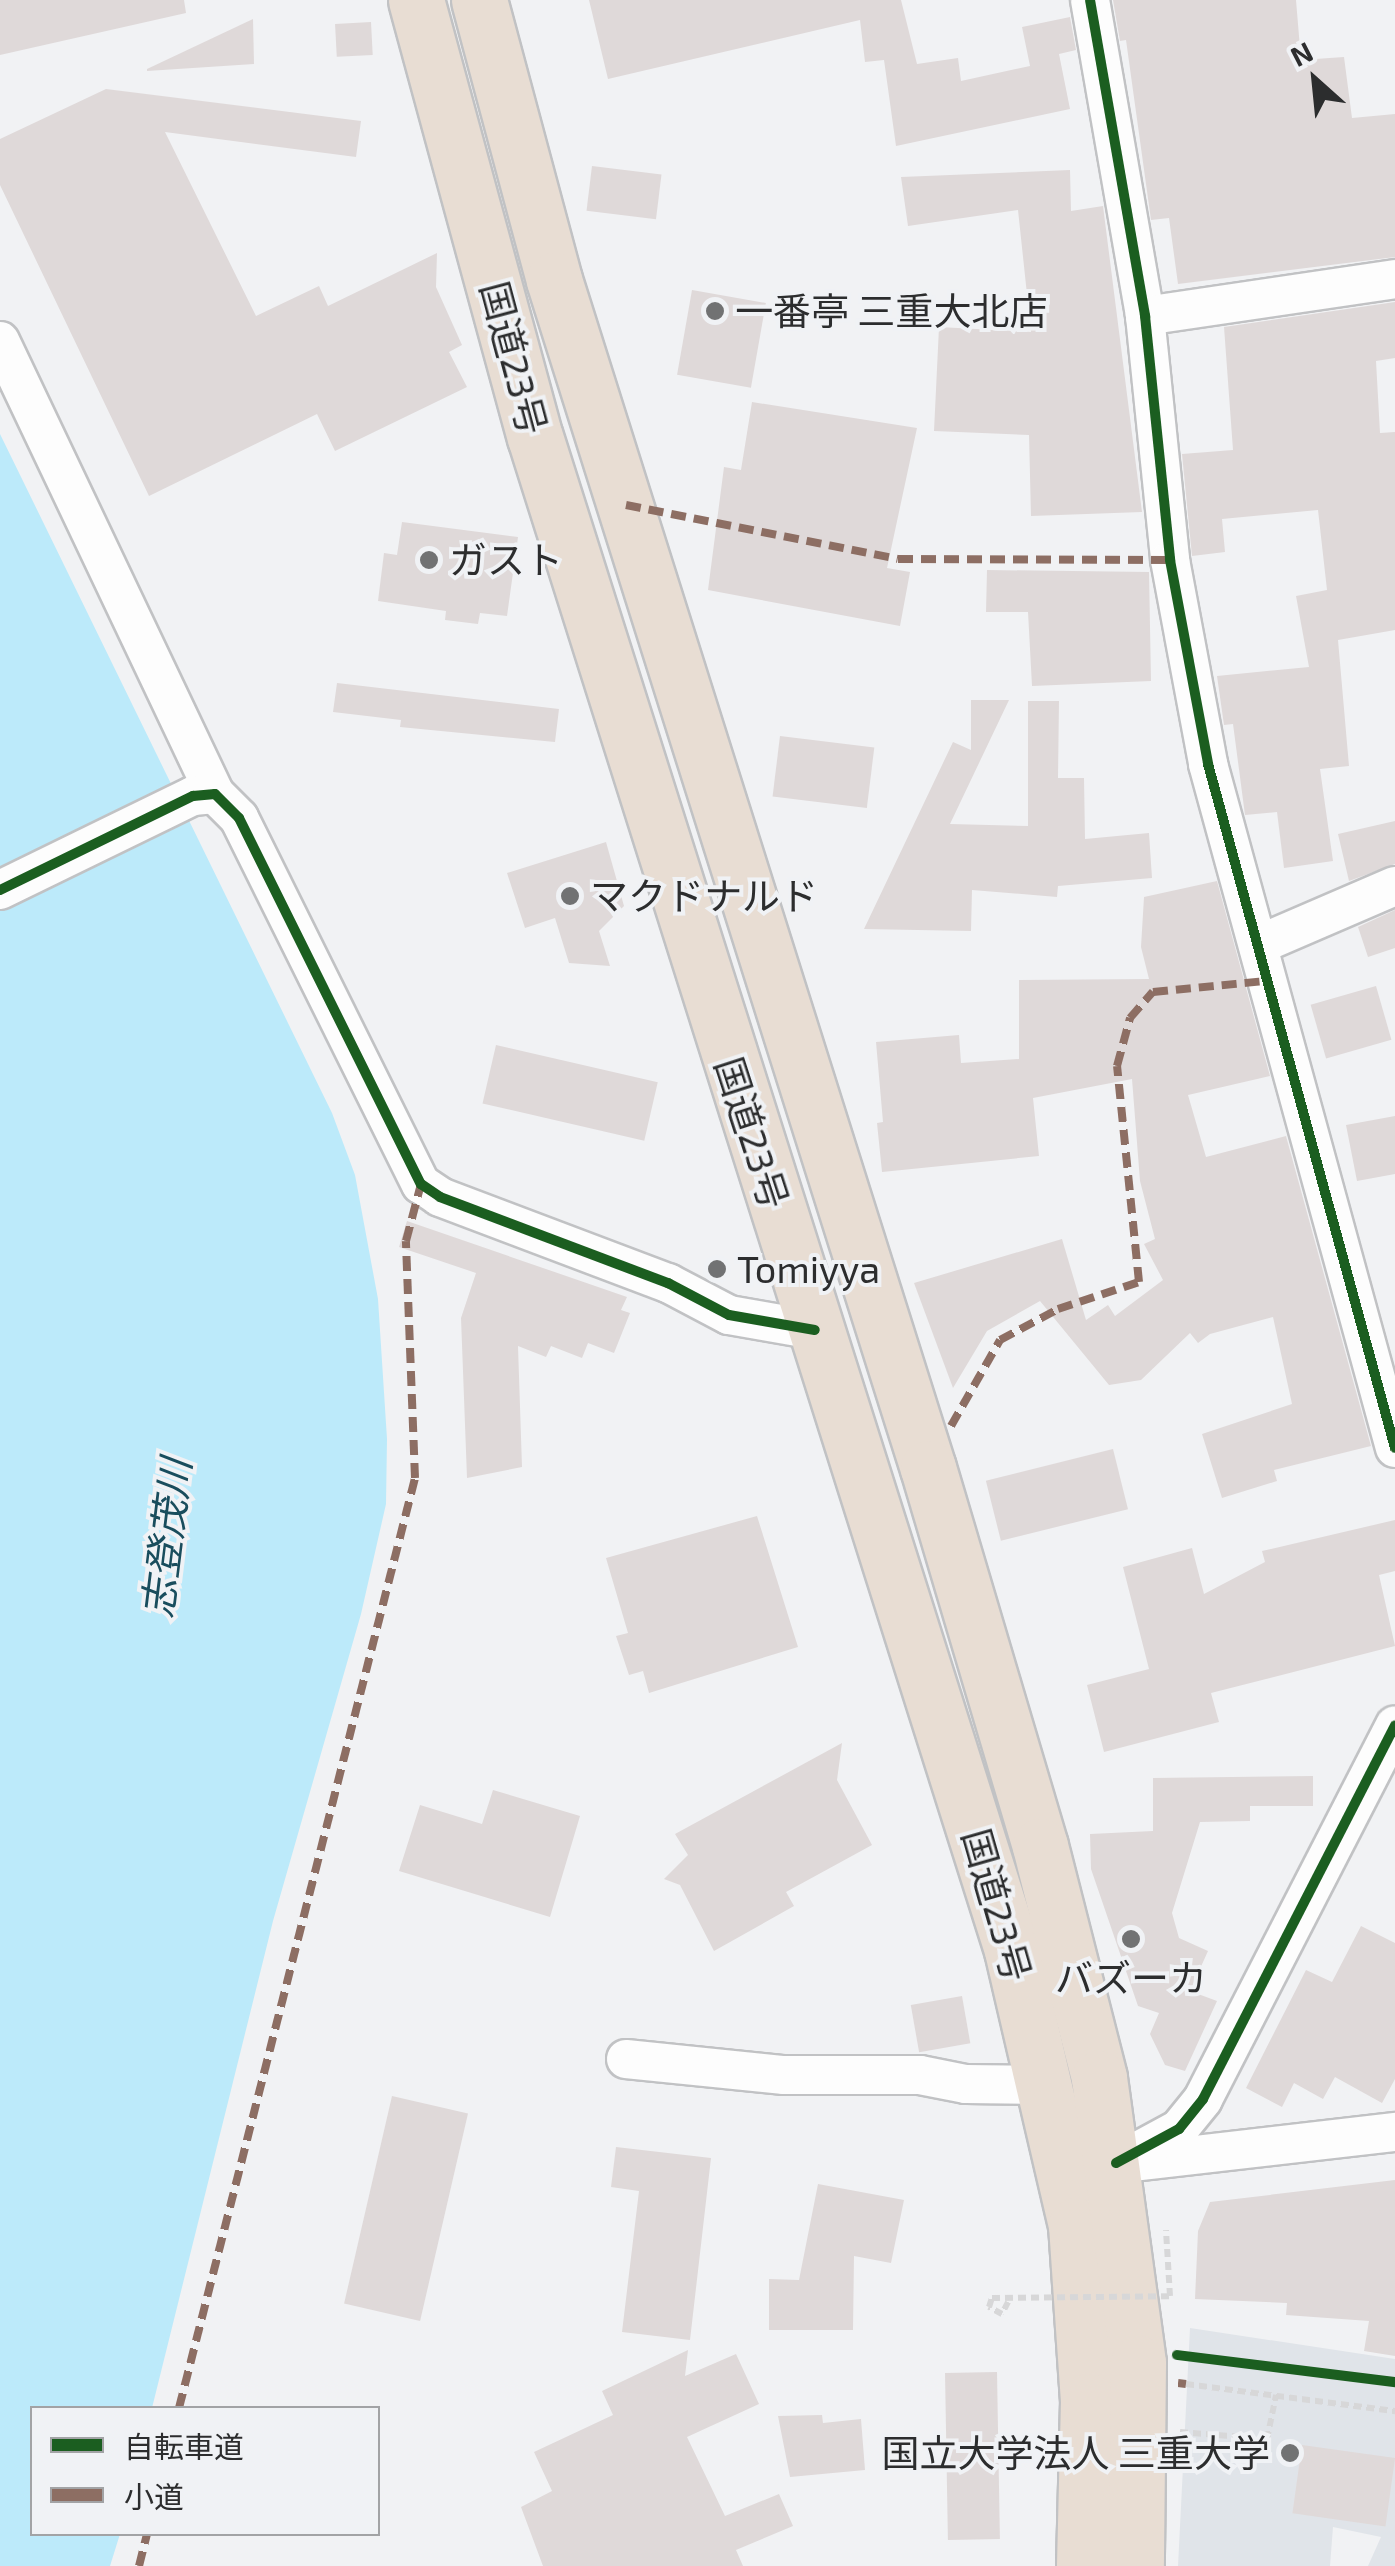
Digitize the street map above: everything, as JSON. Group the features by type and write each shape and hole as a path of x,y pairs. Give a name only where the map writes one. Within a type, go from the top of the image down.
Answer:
{"highway":[{"name":"国道23号","path":"416,0 536,437 975,1828 1046,2086 1091,2164 1085,2328 1084,2566"},
{"name":"国道23号","path":"479,0 554,280 1034,1827 1091,2164 1138,2363 1136,2566"}],"street":[{"path":"1090,0 1144,316 1170,560 1208,764 1395,1448"},
{"path":"1144,316 1395,278"},
{"path":"0,341 204,795 239,818 421,1184 668,1283 729,1315 815,1330"},
{"path":"0,890 204,795"},
{"path":"1258,945 1395,886"},
{"path":"1091,2164 1178,2129 1203,2099 1395,1725"},
{"path":"626,2059 784,2075 920,2075 966,2084 1046,2086"},
{"path":"1091,2164 1395,2132"}],"path":[{"path":"1008,2302 1002,2314 989,2307 992,2298 1170,2296 1166,2230"},
{"path":"1186,2384 1395,2411"},
{"path":"1174,2431 1268,2440 1276,2393"}],"shaded area":[{"name":"国立大学法人 三重大学","path":"1190,2328 1395,2359 1395,2566 1368,2566 1381,2537 1333,2527 1330,2566 1178,2566"}],"water":[{"name":"志登茂川","path":"0,434 332,1113 355,1175 378,1299 387,1439 386,1504 361,1614 273,1921 152,2406 30,2406 30,2536 119,2536 110,2566 0,2566"}],"building":[{"path":"0,0 184,0 186,13 0,55"},
{"path":"589,0 901,0 917,64 958,58 961,81 1030,66 1022,27 1070,17 1076,50 1059,54 1070,109 896,146 884,60 865,62 860,20 608,79"},
{"path":"1113,0 1296,0 1301,60 1344,57 1352,118 1395,114 1395,257 1178,284 1169,218 1151,220 1126,40 1120,41"},
{"path":"253,19 254,64 147,71 147,69"},
{"path":"371,22 373,55 337,57 335,24"},
{"path":"106,89 361,121 356,157 165,132 256,316 319,286 328,306 437,253 436,287 462,345 449,352 467,387 335,451 317,414 149,496 0,185 0,139"},
{"path":"592,166 661,175 656,219 587,211"},
{"path":"1070,170 1071,211 1103,206 1142,512 1031,516 1029,435 934,431 939,327 1031,332 1018,210 908,226 901,177"},
{"path":"692,290 766,303 751,388 677,375"},
{"path":"1395,302 1395,358 1376,361 1380,433 1395,432 1395,630 1338,640 1349,766 1320,769 1333,861 1284,868 1277,812 1245,815 1233,724 1224,725 1217,676 1309,667 1296,596 1327,590 1318,510 1222,519 1225,552 1192,556 1182,454 1233,450 1224,327"},
{"path":"752,402 917,428 887,568 910,572 900,626 708,590 724,467 741,470"},
{"path":"402,522 518,537 507,616 480,613 478,624 445,620 446,611 378,601 384,553 397,555"},
{"path":"987,570 1149,572 1151,681 1032,686 1028,612 986,612"},
{"path":"337,683 559,709 555,742 400,727 401,720 333,712"},
{"path":"971,700 1009,700 950,824 1028,826 1028,701 1059,701 1058,778 1084,778 1085,839 1149,833 1152,878 1058,886 1057,897 972,890 971,931 864,929 953,742 971,750"},
{"path":"780,736 874,748 867,808 773,797"},
{"path":"1395,821 1395,864 1349,881 1338,834"},
{"path":"606,842 624,906 599,931 610,966 569,963 555,918 525,928 507,873"},
{"path":"1217,881 1270,1076 1188,1095 1206,1157 1286,1136 1371,1446 1274,1470 1277,1481 1222,1498 1202,1434 1292,1404 1273,1317 1210,1334 1198,1343 1190,1333 1141,1380 1109,1385 1040,1301 987,1331 953,1388 914,1283 1062,1239 1086,1320 1108,1305 1115,1316 1163,1280 1144,1244 1155,1239 1140,1181 1132,1079 1033,1098 1039,1156 882,1172 877,1123 883,1122 876,1042 959,1035 961,1063 1019,1059 1019,980 1149,979 1141,947 1144,897"},
{"path":"1395,910 1395,948 1368,957 1358,927"},
{"path":"1376,986 1391,1040 1326,1059 1311,1005"},
{"path":"496,1045 658,1082 644,1141 483,1103"},
{"path":"1395,1116 1395,1174 1357,1181 1346,1125"},
{"path":"407,1221 627,1297 621,1310 630,1313 614,1353 588,1343 582,1358 551,1346 546,1357 518,1346 522,1467 467,1478 461,1318 476,1273 399,1247"},
{"path":"1113,1449 1128,1509 1001,1541 986,1481"},
{"path":"757,1516 798,1647 649,1693 643,1671 629,1675 616,1636 628,1633 606,1558"},
{"path":"1395,1520 1395,1571 1379,1575 1395,1646 1211,1693 1219,1722 1104,1752 1087,1685 1149,1669 1123,1567 1192,1548 1204,1594 1265,1562 1262,1551"},
{"path":"842,1743 837,1780 872,1845 786,1892 794,1906 714,1951 680,1885 664,1879 688,1855 675,1834"},
{"path":"1313,1776 1313,1806 1250,1806 1250,1821 1200,1822 1172,1913 1179,1938 1208,1951 1190,1991 1217,2001 1185,2071 1165,2065 1150,2034 1159,2013 1138,2006 1091,1869 1090,1834 1153,1831 1153,1778"},
{"path":"493,1790 580,1816 550,1917 399,1871 420,1805 482,1824"},
{"path":"1361,1926 1395,1943 1395,2079 1382,2103 1335,2077 1323,2099 1294,2083 1282,2107 1246,2088 1306,1970 1332,1982"},
{"path":"962,1996 970,2043 919,2052 911,2005"},
{"path":"392,2096 468,2114 420,2321 344,2304"},
{"path":"616,2147 711,2158 690,2340 622,2332 639,2191 611,2187"},
{"path":"1395,2180 1395,2356 1364,2351 1369,2321 1286,2315 1287,2303 1195,2299 1198,2231 1210,2202"},
{"path":"818,2184 904,2200 891,2263 854,2256 853,2330 769,2330 769,2279 799,2280"},
{"path":"688,2350 685,2376 736,2354 759,2404 687,2437 725,2516 779,2494 793,2526 736,2550 743,2566 543,2566 521,2507 552,2491 534,2452 613,2415 602,2391"},
{"path":"997,2372 1000,2539 948,2540 945,2373"},
{"path":"822,2415 823,2423 861,2419 865,2470 790,2477 778,2416"},
{"path":"1302,2445 1395,2458 1385,2526 1292,2513"}],"marked path":[{"path":"626,505 898,559 1170,560"},
{"path":"951,1426 1000,1340 1058,1309 1139,1282 1117,1066 1130,1018 1153,992 1266,981"},
{"path":"180,2406 415,1478 406,1241 421,1184"},
{"path":"1178,2383 1186,2384"},
{"path":"139,2566 146,2536"}],"cycle path":[{"path":"1090,0 1145,316 1170,560 1208,764 1395,1448"},
{"path":"0,890 193,796 215,794 239,818 421,1184 440,1197 668,1283 729,1315 815,1330"},
{"path":"1116,2163 1179,2129 1203,2099 1395,1725"},
{"path":"1177,2355 1395,2382"}],"place":[{"name":"一番亭 三重大北店","path":"715,311"},
{"name":"ガスト","path":"429,560"},
{"name":"マクドナルド","path":"570,896"},
{"name":"Tomiyya","path":"717,1269"},
{"name":"バズーカ","path":"1131,1939"},
{"name":"国立大学法人 三重大学","path":"1290,2453"}]}
